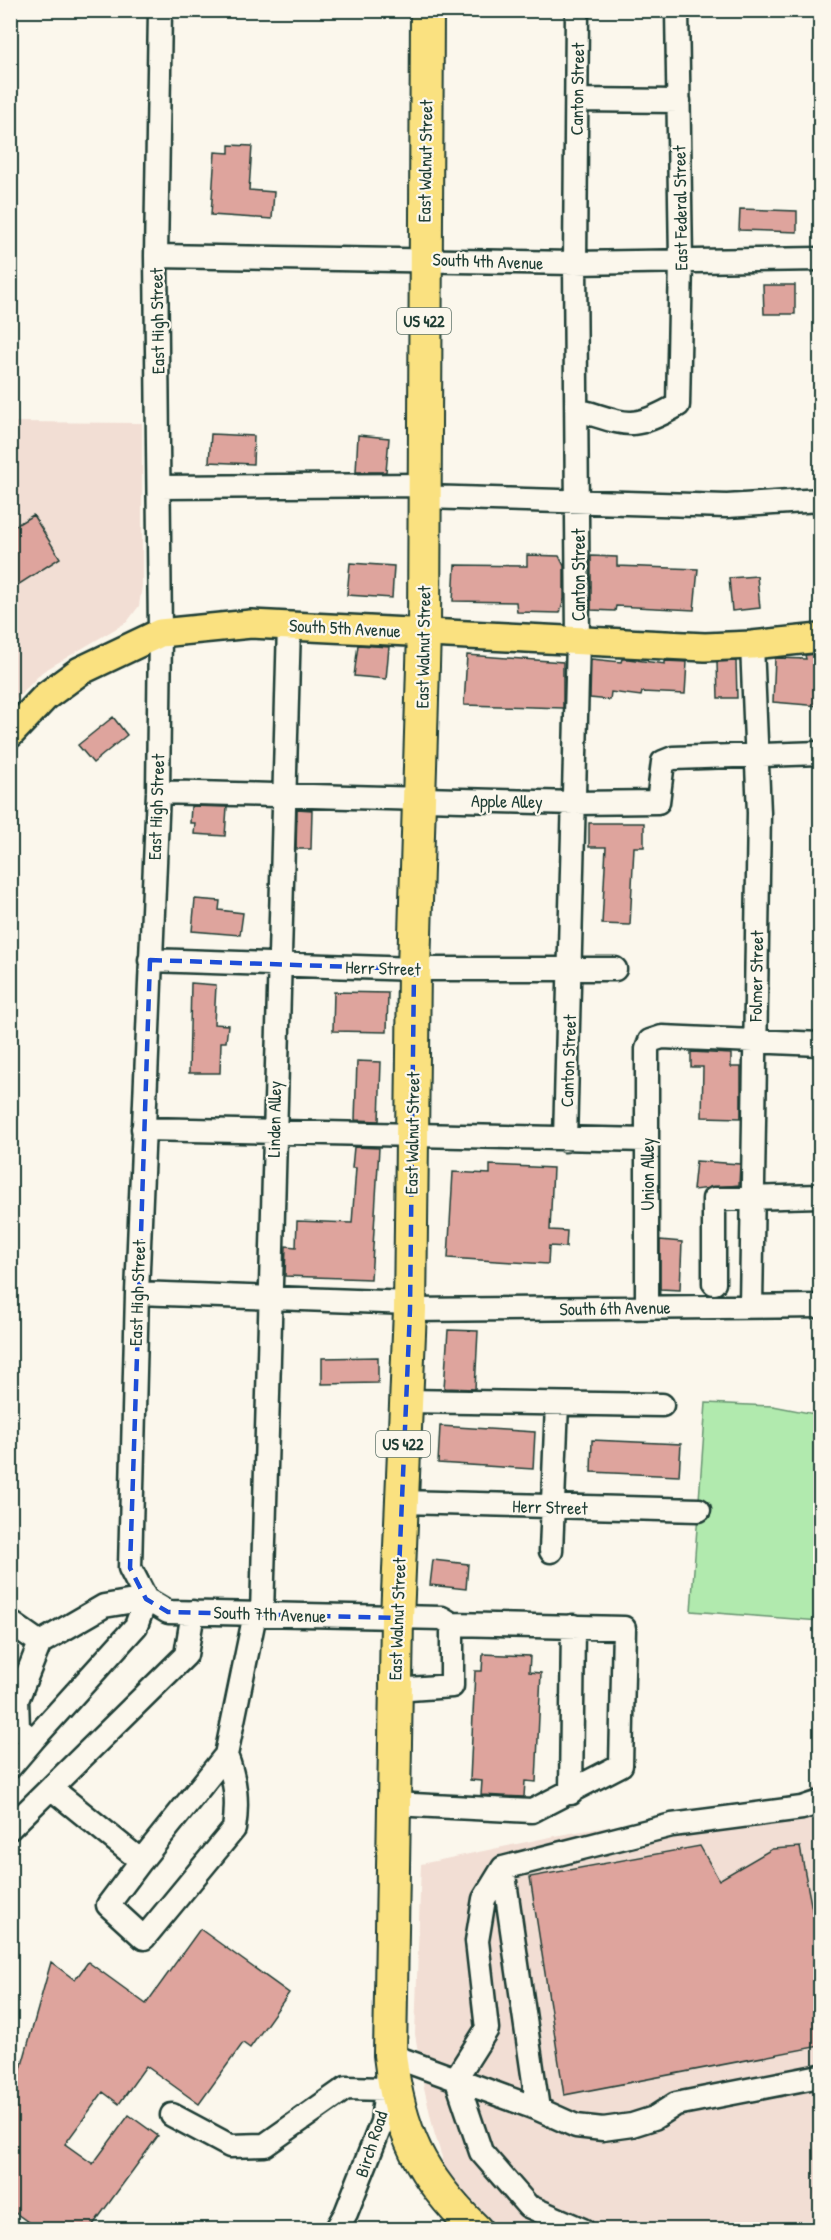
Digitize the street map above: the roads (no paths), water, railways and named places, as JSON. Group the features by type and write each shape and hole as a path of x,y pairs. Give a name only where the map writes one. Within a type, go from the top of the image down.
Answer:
{"highway":[{"name":"East Walnut Street","path":"427,10 424,632 414,969 410,1306 395,1690 390,2055 395,2097 411,2145 438,2188 476,2229"}],"main road":[{"name":"South 5th Avenue","path":"10,735 46,696 80,671 160,633 251,624 705,647 820,638"}],"street":[{"name":"East High Street","path":"146,1599 130,1568 137,1293 158,792 160,633 156,256 160,10"},
{"name":"Canton Street","path":"565,1140 572,969 578,640 578,410 575,263 578,10"},
{"name":"East Federal Street","path":"578,410 632,425 652,420 678,405 681,261 677,10"},
{"path":"577,100 679,100"},
{"name":"South 4th Avenue","path":"156,256 575,263 820,259"},
{"path":"159,487 424,491 578,501 727,506 820,500"},
{"name":"Linden Alley","path":"226,1755 258,1614 270,1298 278,964 286,793 289,625"},
{"name":"Folmer Street","path":"752,645 759,813 752,1306"},
{"name":"Apple Alley","path":"158,792 286,793 574,803 658,802 663,762 673,758 756,753 820,753"},
{"name":"Herr Street","path":"150,960 414,969 615,969"},
{"name":"Union Alley","path":"647,1307 647,1049 650,1041 662,1037 755,1039"},
{"path":"755,1039 820,1044"},
{"path":"143,1129 647,1140"},
{"path":"714,1283 714,1199 820,1196"},
{"name":"South 6th Avenue","path":"137,1293 410,1306 820,1306"},
{"path":"405,1401 663,1405"},
{"path":"551,1551 557,1404"},
{"name":"Herr Street","path":"401,1502 553,1508 699,1510"},
{"path":"10,1767 136,1626 146,1599 104,1606 40,1643 17,1700 18,1728 33,1740"},
{"name":"South 7th Avenue","path":"146,1599 168,1612 442,1618 452,1624 624,1628 621,1765 571,1793"},
{"path":"10,1828 186,1655 193,1612"},
{"path":"10,1622 40,1643"},
{"path":"395,1690 452,1686 452,1624"},
{"path":"393,1804 532,1811 571,1793 573,1626"},
{"path":"226,1755 235,1778 237,1806 234,1829 144,1938 108,1905 226,1755"},
{"path":"51,1788 141,1861"},
{"path":"456,2078 487,2029 477,1941 484,1899 503,1868 622,1835 672,1825 802,1808 820,1802"},
{"path":"503,1868 538,2109"},
{"path":"390,2055 538,2109 576,2126 603,2129 632,2125 654,2118 676,2104 820,2076"},
{"name":"Birch Road","path":"336,2229 368,2160 382,2122 390,2055"},
{"path":"456,2078 481,2152 528,2206 583,2229"},
{"path":"172,2115 230,2146 266,2145 346,2088 386,2089"}]}
